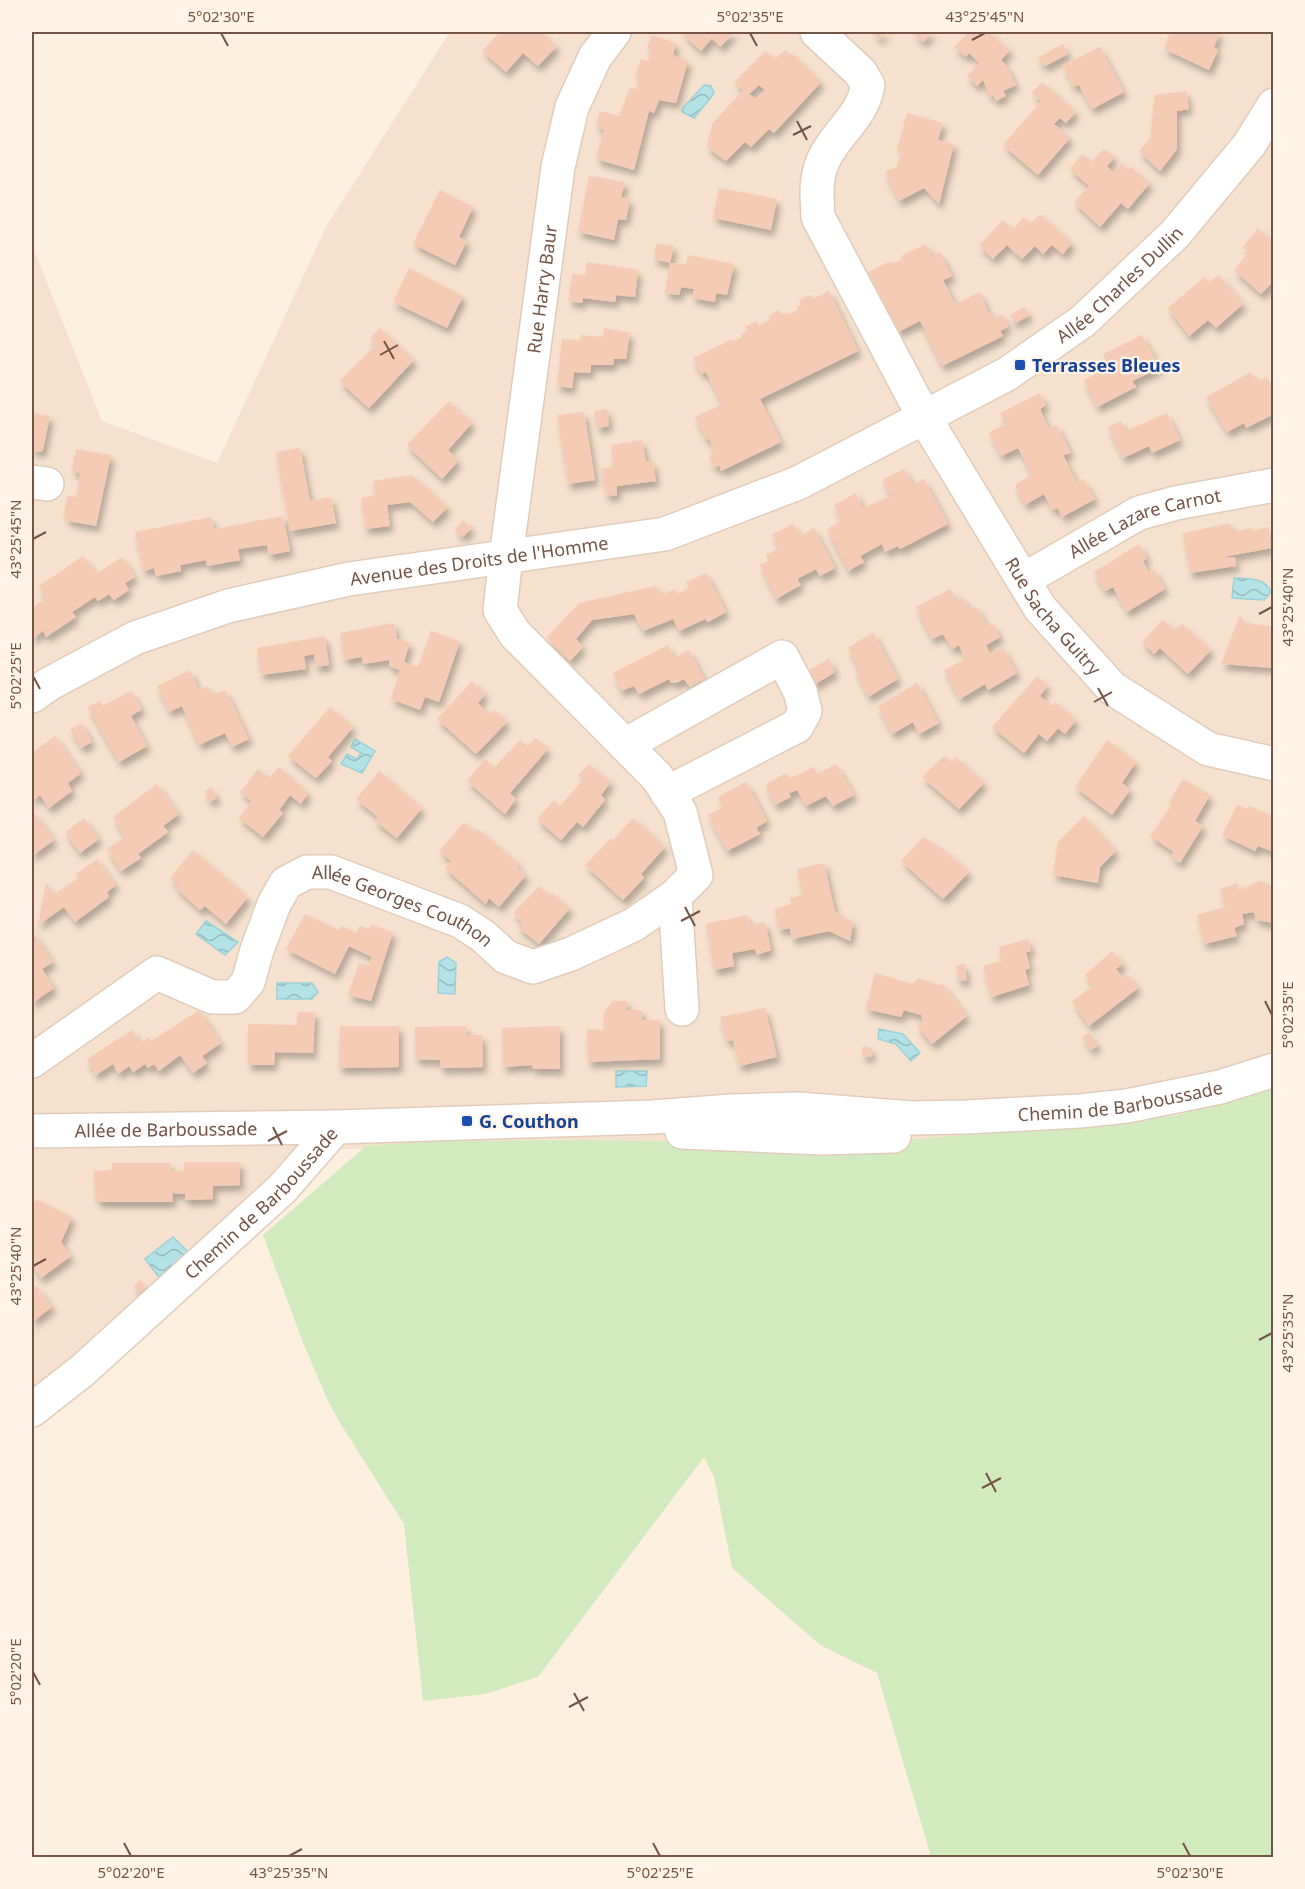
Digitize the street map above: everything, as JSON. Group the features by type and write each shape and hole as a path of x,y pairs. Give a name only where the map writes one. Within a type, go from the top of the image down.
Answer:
{"street":[{"name":"Rue Harry Baur","path":"614,32 595,57 572,107 558,167 500,610 515,634 657,777 680,812 686,886"},
{"path":"817,32 860,72 868,85 865,101 824,161 817,182 818,217 924,417"},
{"name":"Allée Charles Dullin","path":"924,417 1007,374 1083,321 1175,234 1249,145 1274,105"},
{"name":"Avenue des Droits de l'Homme","path":"32,696 135,638 228,606 349,579 665,534 798,483 924,417"},
{"name":"Rue Sacha Guitry","path":"924,417 1040,608 1112,688 1208,749 1274,764"},
{"name":"Allée Lazare Carnot","path":"1023,580 1139,513 1176,503 1274,485"},
{"path":"625,745 782,657 800,691 805,711 797,726 667,793"},
{"name":"Allée Georges Couthon","path":"32,1062 157,973 212,997 235,997 248,982 273,904 286,883 308,872 331,872 460,921 483,936 506,957 533,967 571,954 633,925 686,886"},
{"path":"682,1009 686,886"},
{"name":"Chemin de Barboussade","path":"32,1410 83,1370 282,1190 336,1127 611,1118 678,1131 759,1136 840,1126 897,1136 966,1117 1080,1112 1126,1106 1221,1087 1274,1070"},
{"name":"Allée de Barboussade","path":"32,1131 336,1127"}],"shaded area":[{"path":"450,32 1273,32 1273,1073 1110,1124 900,1173 564,1140 303,1151 32,1398 32,245 102,421 217,463 326,227"}],"green space":[{"path":"1273,1086 1273,1857 931,1857 877,1673 820,1645 732,1568 714,1477 704,1457 538,1677 485,1694 423,1701 404,1524 328,1401 304,1345 263,1235 366,1146 433,1141 588,1140 856,1145 1094,1126 1178,1115"}],"water":[{"path":"704,85 711,86 714,93 712,96 694,118 682,112 682,109"},
{"path":"1234,578 1260,581 1271,592 1264,600 1232,598"},
{"path":"355,739 375,751 362,773 341,764 347,754 357,759 361,753 351,747"},
{"path":"206,921 238,942 225,955 196,934"},
{"path":"447,957 456,963 455,994 438,993 439,962"},
{"path":"277,983 312,983 318,992 312,999 277,999"},
{"path":"879,1029 903,1034 920,1053 911,1061 896,1044 878,1039"},
{"path":"616,1071 647,1071 646,1086 616,1087"},
{"path":"173,1237 188,1252 159,1277 145,1259"}],"building":[{"path":"500,32 541,32 557,46 538,66 523,53 506,72 482,51"},
{"path":"681,32 735,32 720,47 712,38 701,51"},
{"path":"871,32 886,32 879,39"},
{"path":"912,32 933,32 923,42"},
{"path":"969,32 980,32 985,36 989,32 1010,50 1001,60 1016,85 1003,91 1006,96 996,101 993,95 990,97 983,80 977,86 967,76 979,63 969,53 966,57 954,47"},
{"path":"1170,32 1220,32 1214,47 1218,50 1209,70 1164,49"},
{"path":"652,35 676,43 673,55 688,61 676,103 659,100 654,113 649,111 634,170 596,159 604,129 596,127 600,111 619,116 630,88 636,89 640,78 635,76 641,59 648,61 651,49 647,48"},
{"path":"1063,44 1068,54 1045,66 1037,58"},
{"path":"1100,47 1124,92 1092,109 1079,85 1073,87 1063,65"},
{"path":"785,50 796,57 821,82 774,133 769,129 751,147 745,142 726,161 707,147 712,124 743,90 734,82 765,51 775,59","holes":["759,85 765,90 756,99 749,94"]},
{"path":"1042,82 1076,112 1066,123 1060,118 1054,124 1070,138 1038,175 1003,145 1041,101 1032,93"},
{"path":"1186,91 1189,109 1177,111 1177,149 1160,171 1139,151 1150,138 1155,95"},
{"path":"907,113 943,123 938,140 954,144 939,204 924,188 899,201 885,172 897,167 901,152 897,150"},
{"path":"1104,149 1115,157 1107,166 1114,173 1122,163 1129,170 1131,167 1150,183 1128,209 1121,203 1100,227 1074,202 1089,186 1070,169 1082,154 1092,161"},
{"path":"589,176 625,182 621,197 630,199 626,220 618,219 614,240 578,232"},
{"path":"719,188 777,199 771,230 713,218"},
{"path":"440,190 473,207 459,237 467,241 455,265 413,244"},
{"path":"1040,214 1072,243 1063,254 1052,245 1043,254 1035,246 1022,259 1007,245 993,259 979,245 1003,220 1013,229 1024,217 1031,223"},
{"path":"1258,228 1270,240 1274,236 1274,268 1270,271 1274,275 1274,281 1261,294 1234,270 1248,253 1243,247"},
{"path":"656,243 674,246 670,263 654,259"},
{"path":"926,244 932,256 940,252 952,276 943,280 955,304 980,292 989,314 991,313 994,319 1002,314 1008,327 1000,331 1003,336 942,366 920,321 898,332 868,272 891,261 892,264 902,259 901,256"},
{"path":"688,255 734,264 727,295 716,293 715,302 692,298 694,289 681,287 679,295 665,293 670,263 686,264"},
{"path":"587,262 638,270 635,297 616,295 615,302 583,298 582,303 569,301 572,274 585,275"},
{"path":"409,268 463,296 447,328 393,302"},
{"path":"1219,275 1243,304 1216,328 1208,320 1189,336 1168,308 1204,277 1209,282"},
{"path":"829,291 858,351 760,399 781,442 721,471 719,465 714,468 709,457 713,455 710,449 713,447 709,438 706,440 695,417 722,404 706,372 701,374 693,358 732,339 733,342 742,337 741,334 748,331 745,327 756,321 759,326 770,320 768,316 779,310 781,315 787,312 788,315 798,310 797,307 801,305 799,300 810,295 813,299"},
{"path":"1024,307 1030,315 1015,323 1010,315"},
{"path":"380,328 414,360 369,408 339,381 376,345 370,338"},
{"path":"604,328 630,333 626,359 614,359 613,365 591,365 590,373 574,372 572,388 557,386 562,339 580,340 581,335 603,337"},
{"path":"1142,335 1160,368 1132,381 1136,387 1097,407 1084,380 1096,374 1093,368 1106,362 1103,354"},
{"path":"1251,372 1257,382 1266,377 1274,389 1274,414 1246,428 1244,423 1227,432 1206,397"},
{"path":"1040,393 1046,405 1040,409 1049,429 1057,425 1071,453 1063,455 1076,482 1083,479 1095,499 1062,517 1058,508 1052,510 1044,494 1025,505 1015,485 1031,475 1025,461 1018,448 1001,456 989,432 1007,424 1000,413"},
{"path":"449,401 472,423 448,450 458,461 442,479 407,445"},
{"path":"607,409 609,426 597,428 594,411"},
{"path":"584,412 595,480 568,484 557,415"},
{"path":"32,413 50,416 41,452 32,450"},
{"path":"1167,413 1180,440 1152,453 1149,446 1123,458 1108,427 1121,421 1126,431"},
{"path":"642,440 646,462 653,461 656,481 617,486 617,495 606,496 602,469 613,467 611,445"},
{"path":"300,448 310,501 331,497 336,523 290,531 276,452"},
{"path":"76,449 111,455 96,526 68,521 64,513 68,495 76,497 78,487 80,473 72,471"},
{"path":"904,469 913,485 924,479 948,524 900,549 898,546 885,552 882,544 860,556 864,562 848,571 827,529 841,521 834,505 856,493 863,508 891,496 882,480"},
{"path":"412,475 448,507 433,522 410,502 387,505 390,526 365,529 361,498 375,495 373,481"},
{"path":"283,516 290,551 269,555 267,545 238,549 240,560 207,566 206,560 180,565 181,571 156,576 154,568 143,571 135,532 211,517 214,529"},
{"path":"463,520 472,528 463,537 455,530"},
{"path":"1230,523 1233,532 1252,528 1253,531 1268,527 1272,548 1223,557 1236,558 1236,566 1190,573 1183,533"},
{"path":"793,524 800,536 814,528 835,568 820,576 816,569 797,579 801,585 776,599 760,565 768,561 766,555 779,548 772,534"},
{"path":"1139,544 1147,558 1143,561 1149,573 1154,569 1165,589 1127,612 1113,587 1105,591 1094,572"},
{"path":"83,556 96,574 122,557 135,577 125,583 129,590 114,600 109,594 98,601 95,597 72,612 76,617 46,637 43,631 32,639 32,608 46,598 39,586"},
{"path":"706,573 726,612 708,622 705,619 679,631 673,619 643,631 634,614 592,620 576,639 583,647 570,661 546,638 579,603 656,586 661,595 675,589 677,594 689,588 686,582"},
{"path":"950,589 957,600 963,597 969,609 976,606 988,627 994,624 1000,637 986,645 990,654 1003,648 1017,673 988,690 985,684 960,699 944,670 965,659 959,645 952,649 943,634 932,639 916,607"},
{"path":"1240,615 1245,623 1274,627 1274,668 1221,664"},
{"path":"1163,619 1174,630 1182,624 1211,650 1188,674 1160,648 1154,654 1142,642"},
{"path":"394,623 397,639 410,642 404,662 418,667 431,631 460,641 439,702 425,697 420,710 391,699 400,670 389,666 389,660 363,664 362,657 344,660 340,633"},
{"path":"873,632 898,679 868,697 856,671 859,668 848,648"},
{"path":"325,636 329,665 316,667 314,654 304,656 306,669 261,675 257,648"},
{"path":"668,645 674,658 689,650 704,679 690,687 684,679 671,683 669,679 639,694 634,686 621,691 613,673"},
{"path":"829,659 835,672 814,685 807,671"},
{"path":"190,670 199,690 208,686 212,695 225,690 249,739 232,747 225,733 199,745 182,706 169,712 157,686"},
{"path":"1037,676 1047,686 1040,696 1051,706 1056,702 1076,720 1065,734 1058,728 1047,741 1039,734 1024,753 992,727"},
{"path":"472,681 485,694 478,703 489,715 495,710 507,722 476,754 437,719"},
{"path":"917,683 939,723 919,734 913,722 892,734 878,706"},
{"path":"131,691 142,709 131,716 147,746 119,762 88,707 100,701 102,706"},
{"path":"330,707 353,727 328,757 332,761 316,778 288,756"},
{"path":"82,723 92,742 81,748 70,729"},
{"path":"55,736 81,773 68,783 72,791 49,808 40,795 32,801 32,753"},
{"path":"536,738 548,749 510,793 516,799 505,814 467,781 485,759 494,768 520,740 527,746"},
{"path":"1107,740 1136,762 1122,783 1130,790 1112,815 1075,787"},
{"path":"944,756 952,762 956,757 984,783 959,809 922,777"},
{"path":"589,764 611,782 601,795 605,800 583,827 577,822 561,840 537,819 554,800 560,806 583,780 578,775"},
{"path":"836,764 854,795 833,806 826,796 806,806 797,790 789,793 791,797 775,805 766,787 768,783 786,773 789,779 814,767 817,774"},
{"path":"279,767 308,793 301,804 290,795 279,810 283,813 263,837 239,818 251,801 240,792 258,769 269,778"},
{"path":"379,771 422,808 397,838 375,821 378,817 356,799"},
{"path":"1183,779 1210,795 1195,821 1203,826 1180,863 1171,857 1174,852 1150,836 1172,804 1169,802"},
{"path":"746,782 767,821 756,828 760,834 727,851 708,815 723,807 718,797"},
{"path":"157,784 179,814 163,826 168,832 138,854 141,858 121,871 107,849 125,837 113,817"},
{"path":"212,787 217,798 209,802 205,791"},
{"path":"1237,805 1247,809 1250,806 1274,817 1274,852 1258,846 1255,851 1222,835"},
{"path":"34,812 54,840 32,856 32,814"},
{"path":"1084,816 1116,851 1100,867 1098,883 1053,875 1058,842"},
{"path":"84,818 99,839 80,853 65,832"},
{"path":"633,818 665,847 641,874 644,878 623,900 585,865"},
{"path":"464,822 475,832 478,829 518,863 517,867 526,875 499,907 489,898 486,904 445,868 451,861 439,851"},
{"path":"923,837 944,850 969,872 943,899 901,861"},
{"path":"193,850 248,897 226,924 205,906 200,910 176,888 178,885 170,878"},
{"path":"97,859 116,885 107,892 109,897 75,922 64,907 38,925 46,883 55,894 78,878 76,874"},
{"path":"824,863 835,912 853,922 850,941 829,931 792,939 790,928 779,930 775,909 791,904 790,898 803,895 797,869"},
{"path":"1260,881 1274,886 1274,923 1256,920 1254,912 1242,914 1244,924 1234,928 1237,936 1204,944 1197,915 1225,907 1220,889 1237,883 1239,890"},
{"path":"539,886 549,895 552,893 570,908 539,944 518,927 522,922 513,913"},
{"path":"305,914 339,930 342,926 356,933 360,926 369,929 371,925 393,932 371,1001 348,995 359,963 369,966 372,957 349,946 335,974 286,949"},
{"path":"747,915 750,925 765,922 771,950 757,955 755,949 732,953 734,966 714,970 706,924"},
{"path":"32,931 53,962 42,969 54,988 32,1003"},
{"path":"1028,939 1031,951 1026,952 1030,968 1025,970 1029,985 991,997 983,966 1001,961 999,947"},
{"path":"1112,951 1123,964 1116,969 1123,978 1128,975 1138,988 1089,1026 1072,1001 1093,986 1085,975"},
{"path":"964,963 967,980 958,981 956,966"},
{"path":"875,973 912,984 919,978 942,986 943,984 967,1016 932,1044 917,1026 923,1020 921,1015 904,1010 901,1017 866,1009"},
{"path":"613,1001 627,1001 627,1010 642,1010 642,1020 660,1020 660,1059 588,1062 587,1029 604,1030 604,1012"},
{"path":"765,1008 777,1057 739,1066 733,1040 726,1041 720,1017"},
{"path":"199,1010 221,1043 202,1056 207,1063 193,1073 180,1055 159,1071 154,1064 148,1068 145,1064 133,1072 129,1066 118,1074 113,1064 96,1075 87,1059 132,1030 140,1043 149,1037 151,1041"},
{"path":"298,1012 315,1012 313,1053 275,1052 274,1065 248,1065 248,1024 297,1025"},
{"path":"340,1026 399,1026 399,1067 339,1068"},
{"path":"466,1026 467,1035 482,1035 483,1067 440,1068 440,1060 415,1059 415,1027"},
{"path":"560,1026 560,1069 533,1069 532,1065 503,1067 502,1028"},
{"path":"1089,1033 1098,1045 1091,1050 1082,1037"},
{"path":"863,1046 872,1048 871,1057 862,1056"},
{"path":"184,1162 240,1162 240,1185 213,1186 213,1199 185,1200 185,1194 172,1193 173,1202 99,1202 95,1197 94,1171 112,1170 112,1163 170,1163 171,1171 184,1171"},
{"path":"36,1199 72,1217 61,1242 71,1256 41,1278 32,1265 32,1207"},
{"path":"140,1280 146,1287 139,1293 134,1286"},
{"path":"37,1286 52,1307 32,1322 32,1289"}],"place":[{"name":"Terrasses Bleues","path":"1020,365"},
{"name":"G. Couthon","path":"467,1121"}]}
